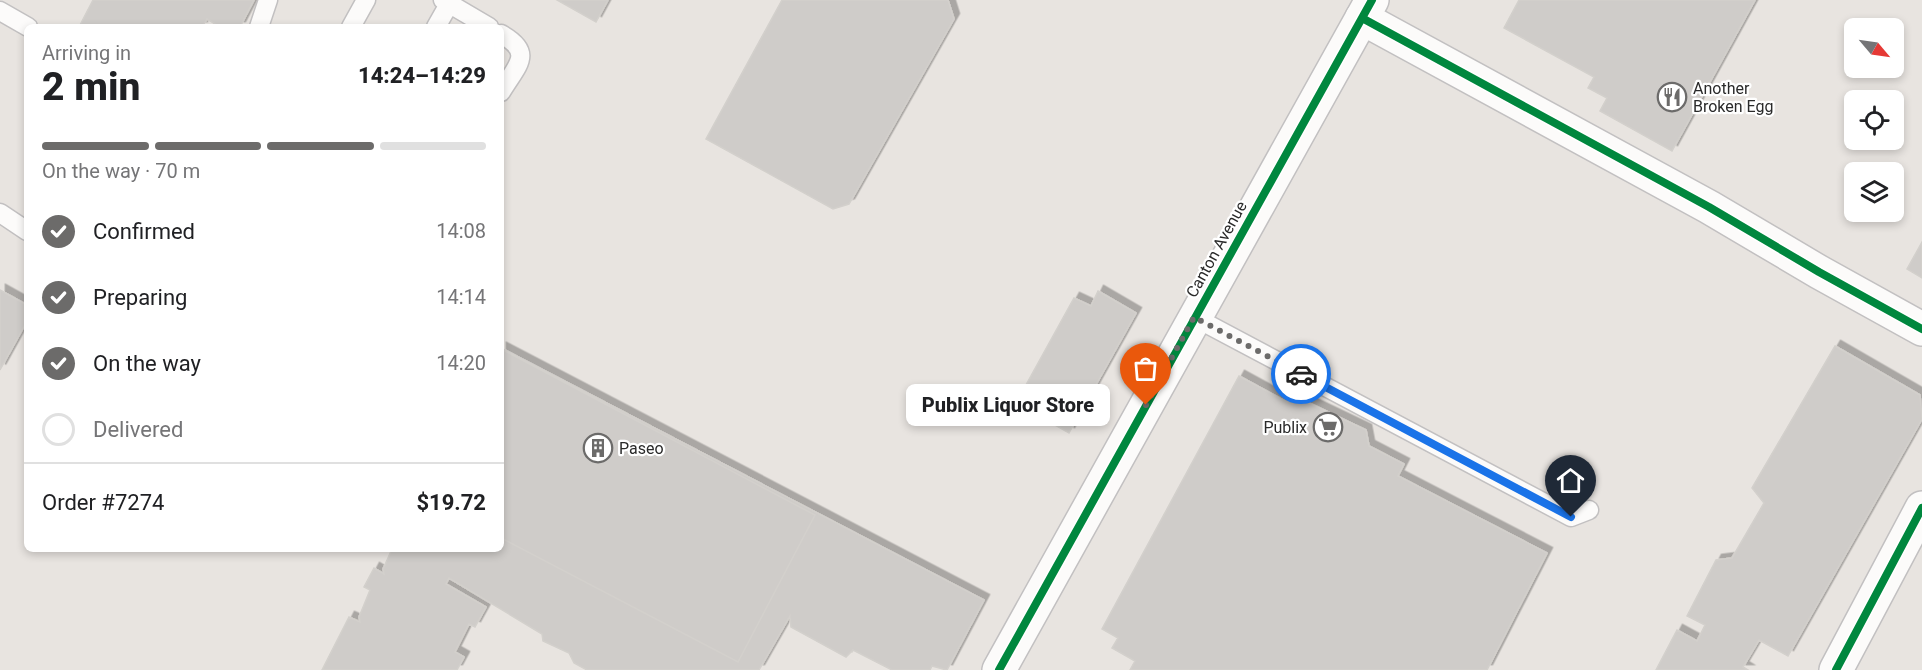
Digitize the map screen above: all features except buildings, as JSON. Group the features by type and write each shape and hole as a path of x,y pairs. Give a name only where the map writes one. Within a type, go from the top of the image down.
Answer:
{"street":[{"name":"Canton Avenue","path":"999,670 1367,9"},
{"path":"1367,9 1819,272 1922,328"},
{"path":"1836,670 1922,508"}],"lane":[{"path":"260,24 268,0"},
{"path":"353,24 366,0"},
{"path":"437,24 446,2 484,24"},
{"path":"0,11 24,25"},
{"path":"504,36 516,43 521,50 521,57 504,87"},
{"path":"0,213 24,229"},
{"path":"1194,317 1571,517 1589,510"}],"cycle path":[{"path":"999,670 1372,0"},
{"path":"1362,18 1709,207 1922,329"},
{"path":"1836,670 1922,508"}],"way so far":[{"path":"1146,405 1194,317 1301,374"}],"place":[{"name":"Another Broken Egg","path":"1672,97"},
{"name":"Publix Liquor Store","path":"1146,405"},
{"name":"Publix","path":"1328,427"},
{"name":"Paseo","path":"598,448"}],"route":[{"path":"1301,374 1571,517"}]}
